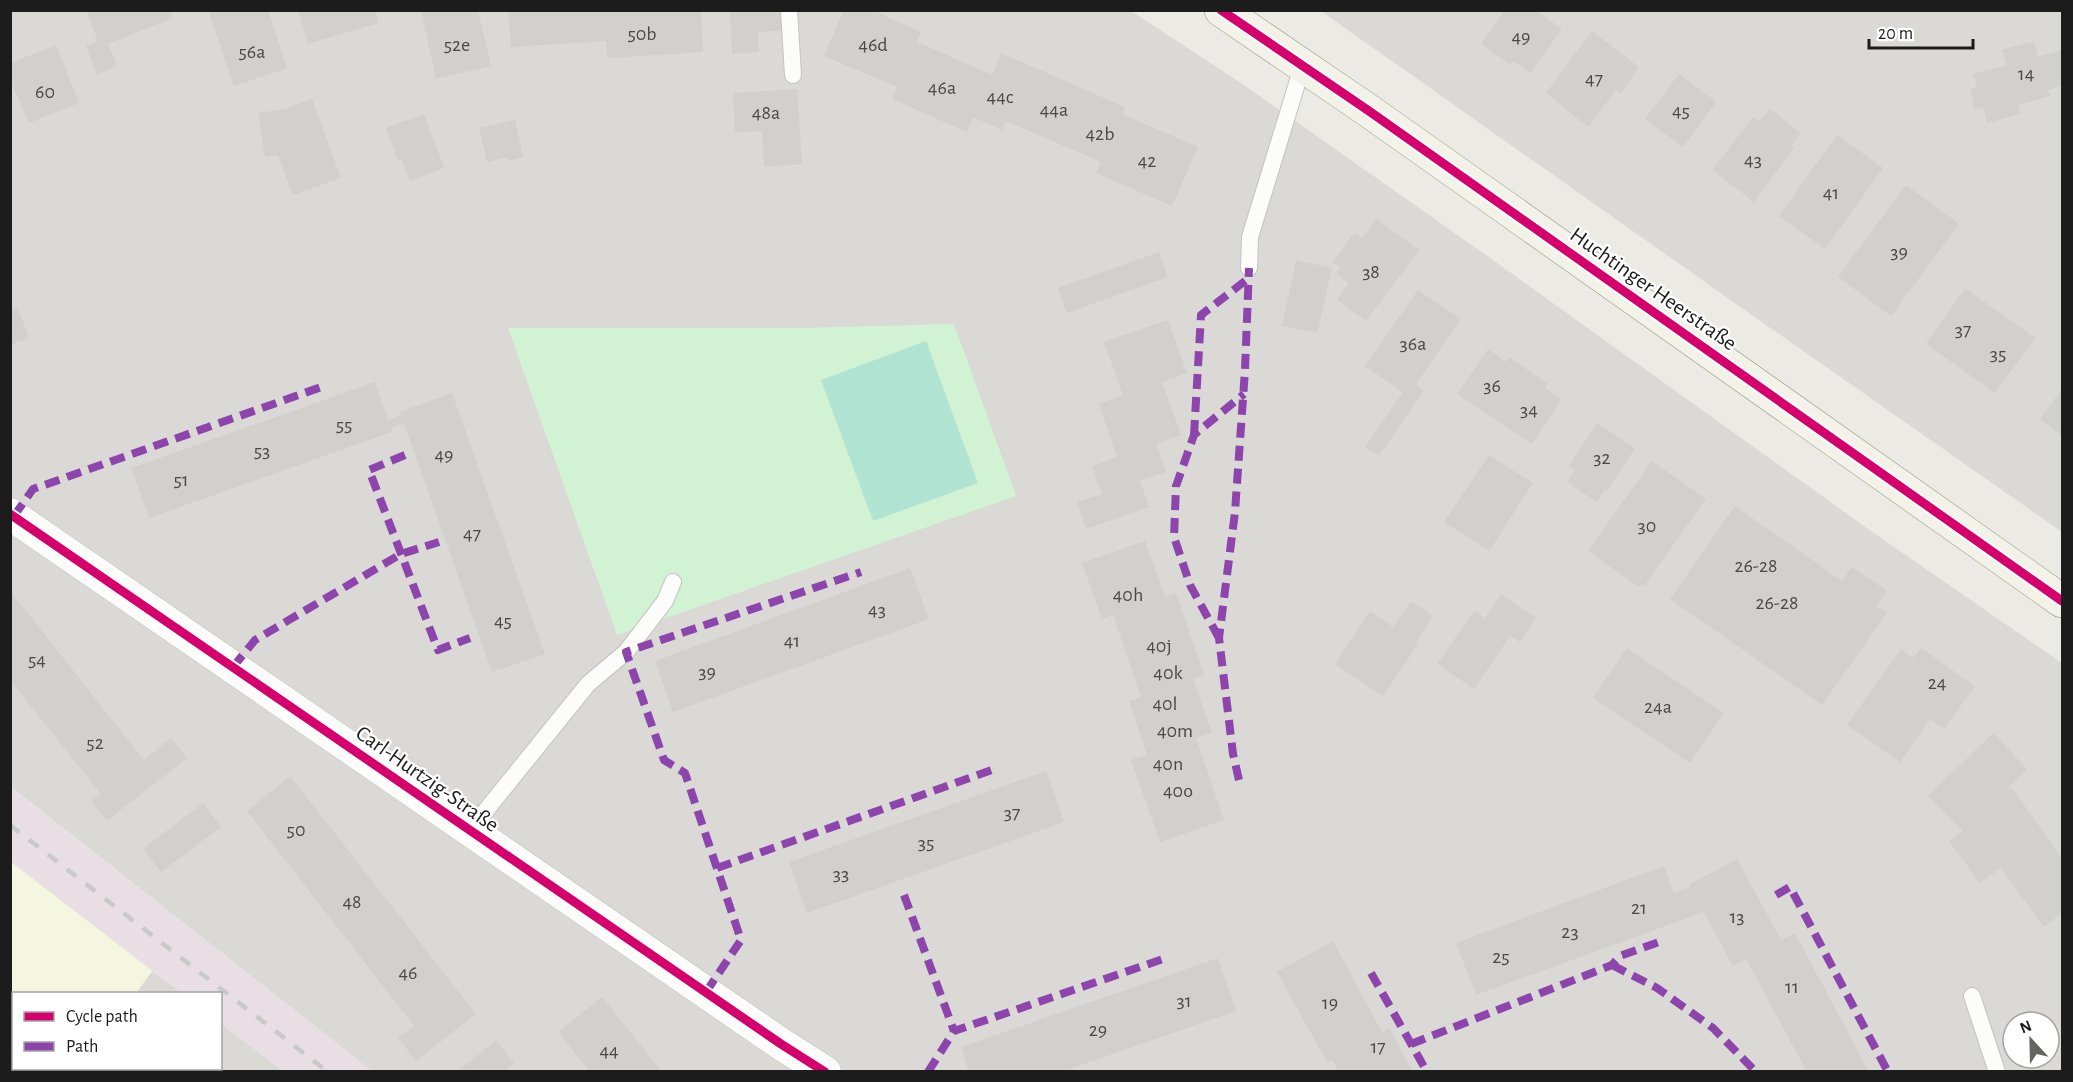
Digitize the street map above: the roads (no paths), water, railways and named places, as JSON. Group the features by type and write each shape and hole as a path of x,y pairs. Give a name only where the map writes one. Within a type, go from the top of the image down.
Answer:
{"main road":[{"name":"Huchtinger Heerstraße","path":"1221,10 1303,64 2062,601"}],"street":[{"name":"Carl-Hurtzig-Straße","path":"10,514 781,1044 825,1071"}],"lane":[{"path":"789,10 793,75"},
{"path":"1249,268 1251,237 1303,64"},
{"path":"470,830 588,684 626,652 665,601 673,582"},
{"path":"1972,996 1996,1071"}],"railway":[{"path":"10,825 328,1072"}]}
